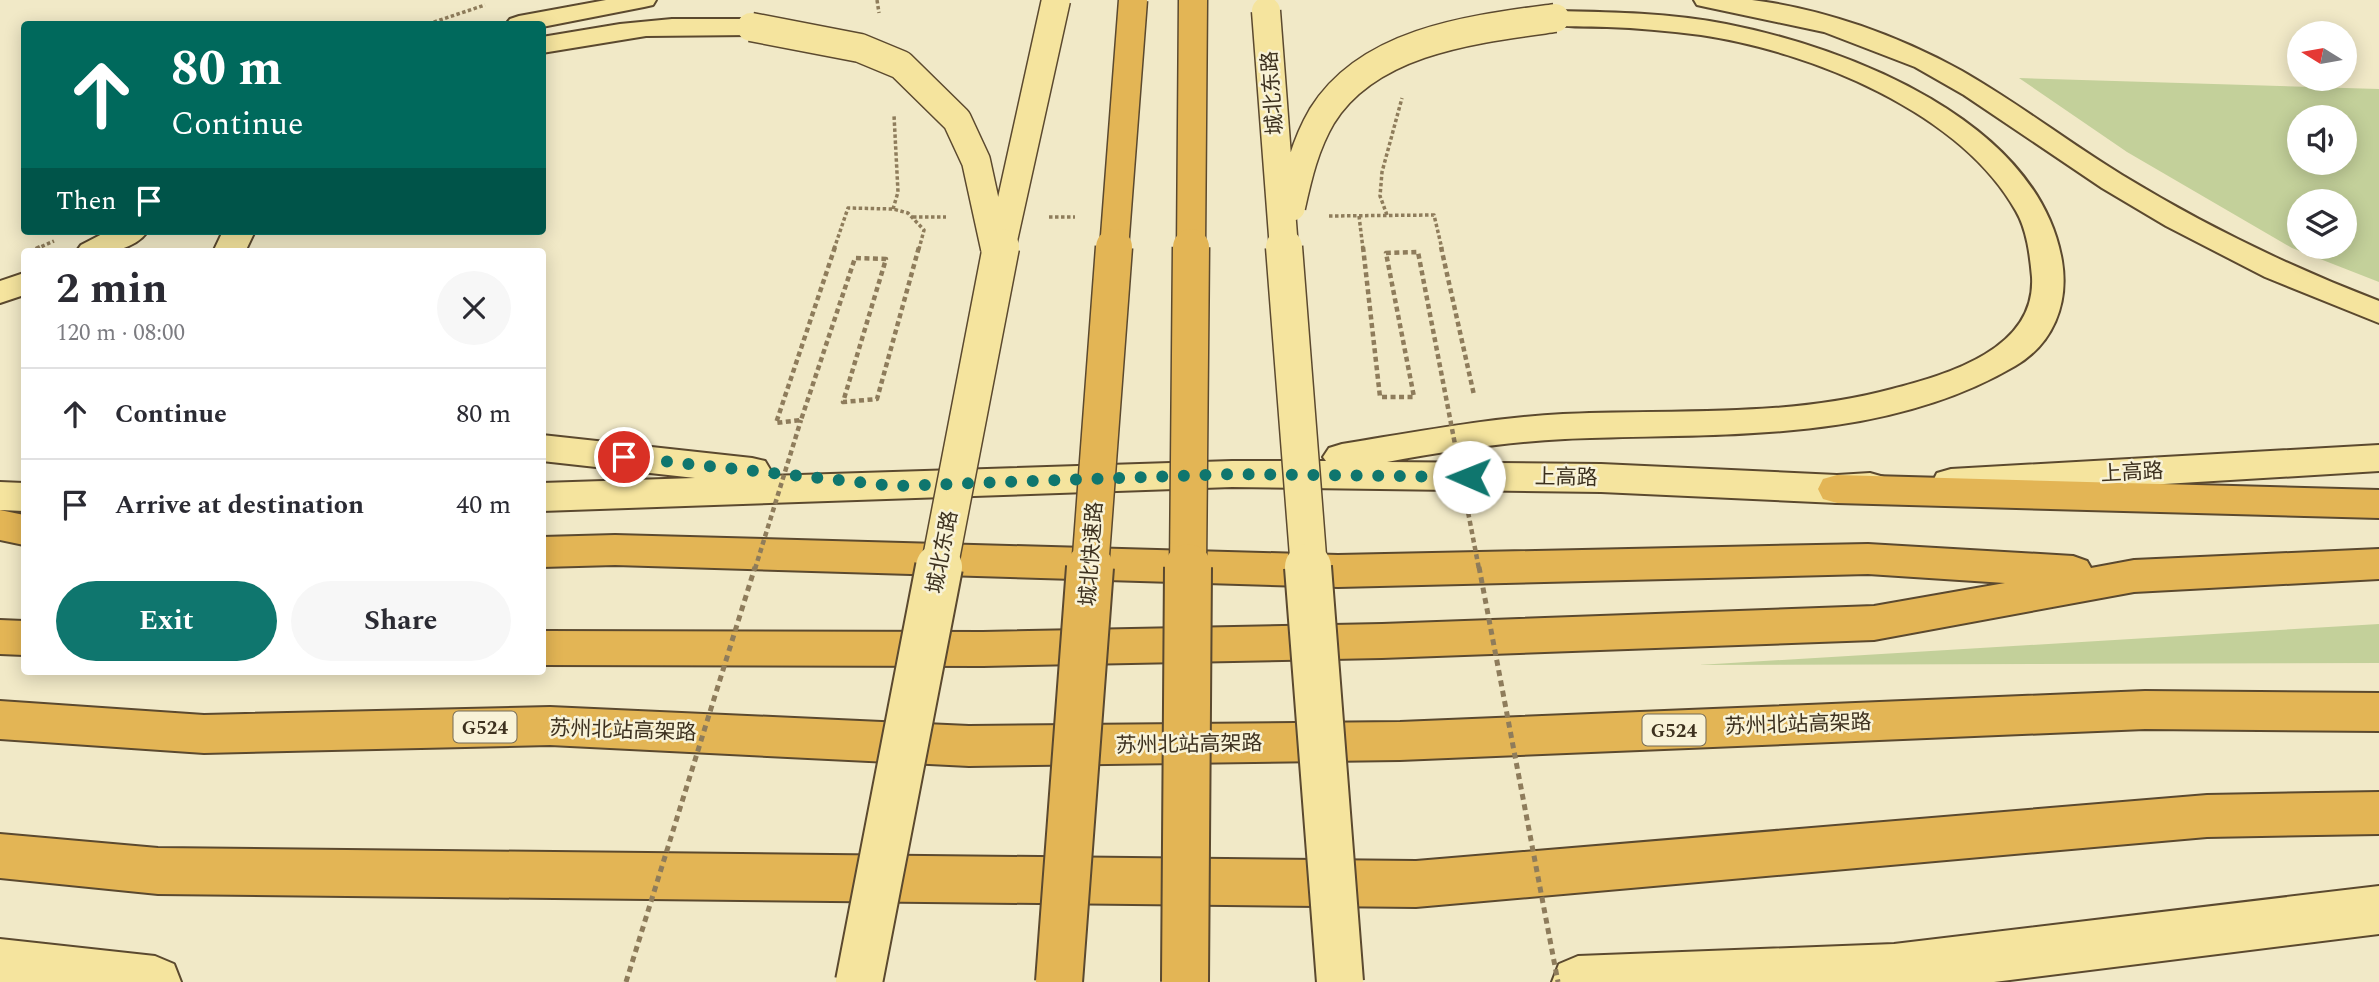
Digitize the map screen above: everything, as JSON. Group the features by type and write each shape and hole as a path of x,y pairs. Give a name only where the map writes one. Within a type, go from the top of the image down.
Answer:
{"highway":[{"name":"城北快速路","path":"1059,982 1133,0"},
{"path":"1185,982 1193,0"},
{"path":"1837,489 2379,504"},
{"path":"0,525 21,529"},
{"path":"546,552 615,550 1338,571 1868,559 2134,576 2379,564"},
{"path":"546,648 983,649 1382,641 1874,623 2134,576"},
{"path":"0,637 21,638"},
{"name":"苏州北站高架路","path":"0,720 204,734 550,726 983,746 1400,741 2145,709 2379,712"},
{"path":"0,856 158,871 1416,884 2207,816 2379,813"}],"main road":[{"path":"535,21 645,0"},
{"name":"城北东路","path":"859,982 998,261 1056,0"},
{"path":"1706,0 1749,6 1825,24 1951,75 2110,181 2158,209 2294,279 2379,313"},
{"name":"城北东路","path":"1265,6 1340,982"},
{"path":"1232,474 1512,430 1794,420 1873,406 1958,379 2005,357 2030,336 2047,307 2048,278 2043,244 2032,210 1980,147 1946,122 1907,97 1862,76 1776,45 1728,32 1660,23 1555,18 1487,27 1429,40 1397,53 1362,74 1331,100 1312,132 1295,183 1284,265"},
{"path":"546,45 606,33 701,24 751,27 860,48 901,65 957,120 976,162 998,261"},
{"path":"100,248 124,235"},
{"path":"0,293 21,284"},
{"path":"546,448 894,486"},
{"name":"上高路","path":"546,497 1232,474 1601,478 1837,489 2379,458"},
{"path":"0,496 21,497"},
{"path":"1578,982 1894,969 2379,910"},
{"path":"0,964 155,982"}],"path":[{"path":"437,21 493,3"},
{"path":"1387,215 1380,196 1382,172 1402,95"},
{"path":"626,982 801,421 855,258 886,259 844,402 877,398 924,229 908,213 893,209 848,208 776,422 801,421"},
{"path":"1476,402 1434,215 1359,216 1380,397 1414,397 1386,253 1418,253 1558,982"}],"green space":[{"path":"2019,78 2287,86 2287,91 2379,89 2379,282 2320,259 2357,259 2357,189 2287,189 2287,245 2127,152"},
{"path":"2379,624 2379,663 1698,665"}],"route":[{"path":"624,457 894,486 1232,474 1469,477"}]}
